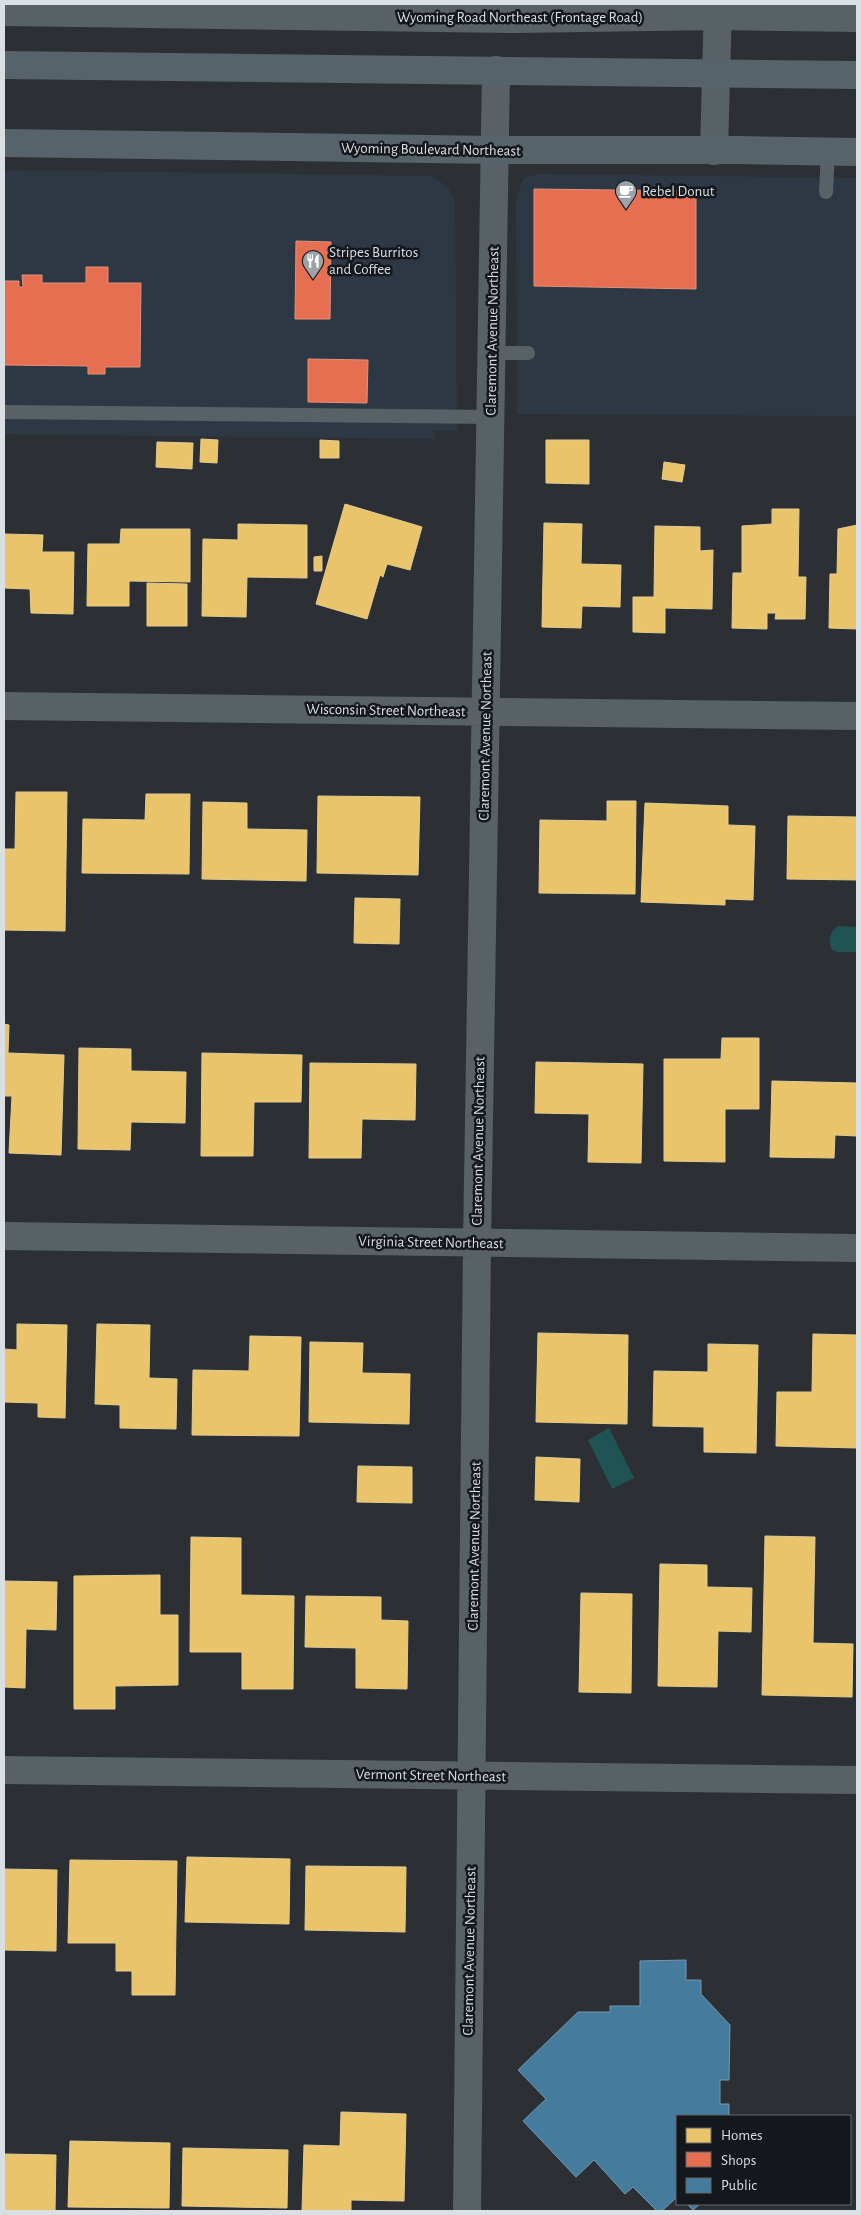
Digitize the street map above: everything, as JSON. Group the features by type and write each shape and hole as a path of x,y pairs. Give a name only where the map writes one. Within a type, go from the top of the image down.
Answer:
{"main road":[{"path":"4,65 857,75"},
{"name":"Wyoming Boulevard Northeast","path":"4,143 496,150 857,152"}],"street":[{"name":"Wyoming Road Northeast (Frontage Road)","path":"4,12 517,19 718,10 857,18"},
{"path":"714,151 718,10"},
{"name":"Claremont Avenue Northeast","path":"467,2211 477,1243 496,70"},
{"name":"Wisconsin Street Northeast","path":"4,706 857,716"},
{"name":"Virginia Street Northeast","path":"4,1236 857,1248"},
{"name":"Vermont Street Northeast","path":"4,1770 857,1780"}],"lane":[{"path":"826,192 828,151"},
{"path":"492,353 528,353"},
{"path":"4,412 491,417"}],"shaded area":[{"path":"4,170 432,176 448,187 455,201 457,431 434,431 434,439 4,434"},
{"path":"537,174 857,178 857,416 517,414 516,197 524,178"}],"water":[{"path":"838,926 857,927 857,952 837,952 832,950 830,936"},
{"path":"609,1428 634,1478 612,1489 588,1440"}],"building: Homes":[{"path":"201,439 218,440 217,463 200,462"},
{"path":"320,440 339,441 339,458 320,458"},
{"path":"546,440 589,440 589,484 546,483"},
{"path":"157,442 193,443 192,469 156,467"},
{"path":"664,462 685,465 682,482 662,479"},
{"path":"345,504 422,527 410,570 387,564 383,577 380,575 367,619 316,604"},
{"path":"772,509 799,509 798,577 806,577 805,619 775,619 776,613 767,613 767,629 732,628 733,573 742,573 742,526 772,524"},
{"path":"544,523 582,524 581,564 621,565 620,607 582,606 581,628 542,627"},
{"path":"238,524 307,525 307,578 247,577 246,617 202,616 203,539 238,540"},
{"path":"857,525 857,629 829,628 830,574 837,574 838,529"},
{"path":"655,526 700,527 700,551 713,550 712,609 665,608 665,633 633,632 633,597 654,597"},
{"path":"121,529 190,529 190,582 129,581 129,606 87,606 88,544 120,544"},
{"path":"4,534 43,535 42,552 74,552 73,614 31,613 30,589 4,588"},
{"path":"322,556 322,571 314,571 314,557"},
{"path":"147,583 187,584 187,626 147,626"},
{"path":"16,792 67,792 65,931 4,930 4,849 15,849"},
{"path":"146,794 190,794 189,874 82,873 83,819 145,820"},
{"path":"318,796 420,797 418,875 317,873"},
{"path":"607,801 636,801 635,894 539,893 540,820 607,821"},
{"path":"203,802 247,803 247,829 307,830 306,881 202,879"},
{"path":"645,803 728,806 728,825 755,826 753,900 725,899 725,905 641,902"},
{"path":"788,816 857,817 857,880 787,879"},
{"path":"355,898 400,899 399,944 354,943"},
{"path":"4,1024 9,1025 8,1053 64,1055 61,1155 9,1153 12,1096 4,1096"},
{"path":"722,1038 759,1038 759,1109 725,1109 725,1162 664,1161 664,1059 721,1059"},
{"path":"79,1048 131,1049 131,1071 186,1072 185,1123 131,1122 130,1150 78,1149"},
{"path":"202,1053 302,1055 301,1102 254,1102 253,1156 201,1156"},
{"path":"536,1062 643,1064 641,1163 588,1162 589,1114 535,1113"},
{"path":"310,1063 416,1064 415,1120 362,1119 361,1158 309,1158"},
{"path":"772,1081 857,1083 857,1136 835,1135 834,1158 770,1157"},
{"path":"17,1324 67,1325 65,1418 38,1417 38,1403 4,1402 4,1349 17,1350"},
{"path":"97,1324 150,1325 149,1378 177,1379 176,1429 120,1428 120,1405 95,1404"},
{"path":"538,1333 628,1335 627,1424 536,1422"},
{"path":"813,1334 857,1335 857,1448 776,1446 777,1392 812,1392"},
{"path":"250,1336 301,1337 299,1436 192,1435 193,1370 249,1371"},
{"path":"310,1342 363,1343 362,1373 410,1374 409,1424 309,1422"},
{"path":"708,1344 758,1345 756,1453 704,1452 704,1427 653,1426 654,1371 708,1372"},
{"path":"536,1457 580,1459 579,1502 535,1500"},
{"path":"358,1466 412,1467 412,1503 357,1502"},
{"path":"765,1536 815,1537 813,1643 853,1644 852,1697 762,1695"},
{"path":"191,1537 241,1538 241,1595 294,1596 293,1689 242,1689 242,1652 190,1652"},
{"path":"660,1564 707,1565 707,1587 752,1588 751,1632 718,1631 717,1687 658,1686"},
{"path":"160,1575 160,1615 178,1615 178,1685 115,1686 115,1709 74,1709 74,1576"},
{"path":"4,1581 57,1582 56,1630 26,1629 25,1688 4,1687"},
{"path":"581,1593 632,1594 631,1693 579,1692"},
{"path":"306,1596 381,1597 381,1620 408,1621 407,1689 356,1688 356,1648 305,1647"},
{"path":"187,1857 290,1859 289,1924 185,1922"},
{"path":"70,1860 177,1861 175,1995 132,1995 132,1971 116,1971 116,1943 68,1943"},
{"path":"306,1866 406,1867 405,1932 305,1930"},
{"path":"4,1869 57,1870 56,1951 4,1950"},
{"path":"341,2112 406,2114 404,2201 351,2200 351,2211 302,2211 304,2145 340,2146"},
{"path":"70,2141 170,2143 169,2208 68,2207"},
{"path":"183,2148 288,2150 287,2208 182,2206"},
{"path":"4,2154 56,2155 55,2211 4,2211"}],"building: Shops":[{"path":"534,189 696,191 696,289 534,286"},
{"name":"Stripes Burritos and Coffee","path":"296,241 331,242 330,319 295,319"},
{"path":"86,267 108,267 108,283 141,283 140,367 105,367 105,374 88,374 88,366 4,365 4,281 19,281 19,287 23,287 22,275 42,275 42,283 86,283"},
{"path":"308,359 368,360 367,403 308,402"}],"building: Public":[{"path":"686,1960 686,1980 701,1980 701,1994 730,2025 729,2080 720,2080 720,2104 729,2104 729,2115 676,2115 676,2198 662,2211 657,2211 633,2187 625,2194 594,2160 576,2177 523,2121 546,2099 518,2070 578,2012 610,2012 610,2006 640,2006 640,1961"},
{"path":"688,2205 699,2205 693,2210"}],"place":[{"name":"Rebel Donut","path":"626,210"},
{"name":"Stripes Burritos and Coffee","path":"313,280"}]}
